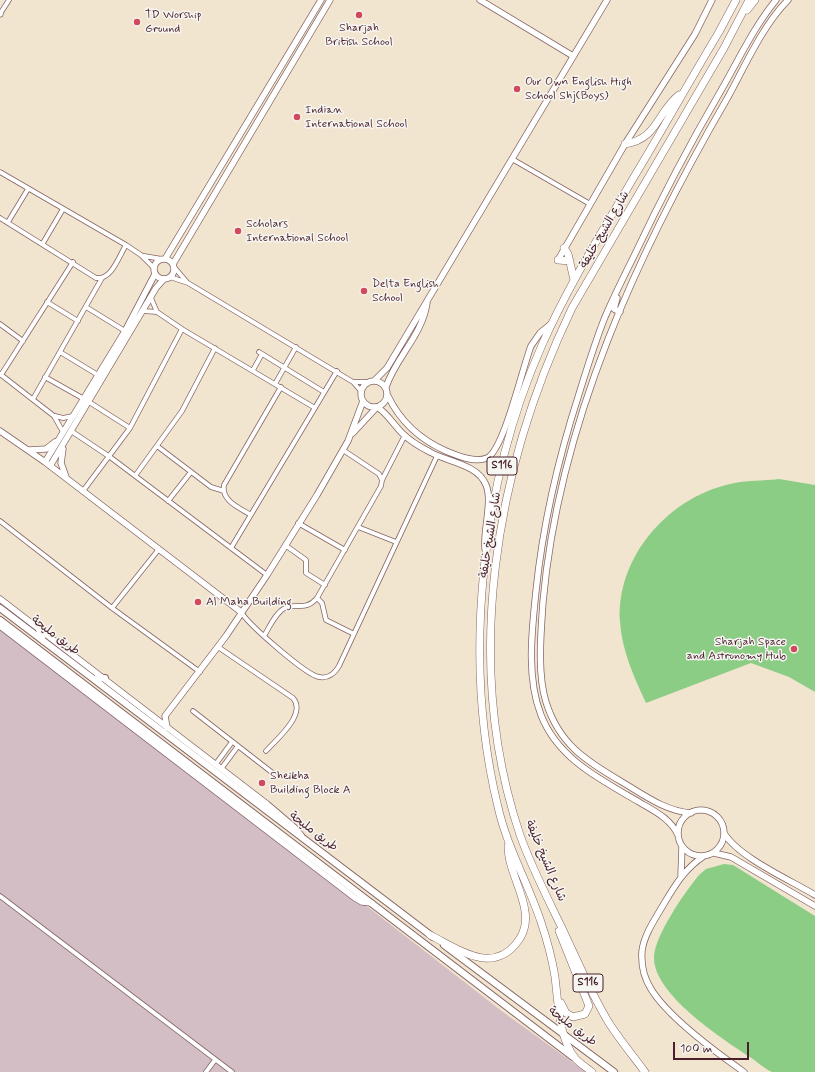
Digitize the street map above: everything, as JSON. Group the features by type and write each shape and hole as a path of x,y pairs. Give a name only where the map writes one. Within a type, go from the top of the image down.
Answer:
{"highway":[{"name":"شارع الشيخ خليفة","path":"645,1072 620,1040 604,1014 524,845 511,802 501,756 494,696 491,645 492,607 500,541 509,486 531,408 551,354 572,308 749,0"},
{"path":"740,18 755,0"},
{"name":"شارع الشيخ خليفة","path":"575,1058 564,1034 558,1007 555,976 541,920 509,842 494,792 482,697 480,633 485,555 505,453 513,423 533,366 552,323 574,280 734,2"},
{"path":"625,144 638,140 648,134 673,100 682,93"},
{"path":"564,248 570,261 574,280"},
{"path":"558,260 570,261"},
{"path":"430,935 464,953 486,959 501,955 519,941 525,927 526,912 509,856 509,842"},
{"path":"543,887 544,897 588,1002 585,1014 573,1018 566,1014 563,1010 555,976"},
{"path":"575,1058 592,1072"},
{"path":"639,1063 650,1072"}],"main road":[{"name":"طريق مليحة","path":"0,608 430,935 614,1072"},
{"name":"طريق مليحة","path":"0,620 374,903 575,1058"},
{"path":"39,629 43,641"},
{"path":"94,679 105,678"},
{"path":"161,742 163,751"}],"street":[{"path":"0,14 9,0"},
{"path":"67,479 60,459 73,416 86,401 98,375 125,331 157,262 163,259 321,0"},
{"path":"48,464 151,298 167,278 173,274 173,266 330,0"},
{"path":"480,0 573,56"},
{"path":"361,391 364,386 387,368 607,0"},
{"path":"558,260 625,144 692,39 712,0"},
{"path":"681,875 682,846 678,835 667,819 595,776 567,755 547,728 538,708 534,688 534,609 548,507 555,472 604,320 692,140 761,20 776,0"},
{"path":"744,1072 707,1044 656,996 646,980 642,962 644,942 681,875 704,856 714,852 722,844 724,833 723,826 716,815 704,810 691,813 666,808 600,769 568,744 554,723 545,699 543,686 543,610 550,545 560,491 576,431 620,312 691,160 770,24 788,0"},
{"path":"691,160 697,142 692,140"},
{"path":"512,159 590,204"},
{"path":"0,172 142,255 154,271 167,278 188,283 337,371 353,382 361,391 363,401 348,441"},
{"path":"8,222 28,189"},
{"path":"43,243 64,209"},
{"path":"0,218 43,243 93,276 102,278"},
{"path":"33,399 102,278 108,275 126,245"},
{"path":"142,255 163,259 173,266 188,283"},
{"path":"73,262 1,374 54,416 67,433 110,457 267,575"},
{"path":"620,312 615,310 614,307 622,281"},
{"path":"151,298 157,312"},
{"path":"386,387 392,372 420,327 427,299"},
{"path":"47,302 78,321"},
{"path":"86,307 125,331"},
{"path":"143,311 157,312 182,329 315,408"},
{"path":"353,382 381,382 386,387 388,396 400,417 426,440 458,456 477,459 487,458 495,452 502,435 532,346 540,333 552,323"},
{"path":"0,324 23,341"},
{"path":"83,491 110,457 130,428 182,329"},
{"path":"275,384 296,347"},
{"path":"135,476 184,407 216,348"},
{"path":"60,352 98,375"},
{"path":"253,370 261,353 324,392"},
{"path":"231,548 337,371"},
{"path":"45,377 130,428"},
{"path":"251,515 228,499 224,491 226,483 281,387"},
{"path":"167,728 166,716 218,647 267,575 298,523 317,495 348,441 365,418 385,402 388,396"},
{"path":"363,401 370,407 377,407 389,416 405,435 437,456 475,471 485,481 488,495 484,533 485,555"},
{"path":"54,416 64,418 73,416"},
{"path":"0,431 48,464 241,612 251,625 311,674 323,678 331,675 337,670 437,456"},
{"path":"29,450 43,450 67,433"},
{"path":"264,636 282,610 288,607 308,606 317,598 381,486 382,480 405,435"},
{"path":"157,446 214,489 224,491"},
{"path":"343,450 376,472 382,480"},
{"path":"168,501 191,472"},
{"path":"0,522 112,608 200,672"},
{"path":"298,523 345,550"},
{"path":"358,527 396,542"},
{"path":"285,545 306,560 306,573 325,585"},
{"path":"112,608 159,549"},
{"path":"317,598 322,603 326,620 354,634"},
{"path":"0,599 105,678 294,826 304,839"},
{"path":"0,626 354,898 362,902 374,903"},
{"path":"218,647 293,698 297,704 296,715 266,751"},
{"path":"193,711 274,774"},
{"path":"154,717 166,716"},
{"path":"218,767 232,742"},
{"path":"218,767 238,746"},
{"path":"678,835 681,822 691,813"},
{"path":"724,833 740,851 815,895"},
{"path":"682,846 688,852 704,856"},
{"path":"714,852 731,857 815,906"},
{"path":"0,896 232,1072"},
{"path":"206,1072 215,1060"}],"shaded area":[{"path":"0,624 121,715 503,1012 586,1072 0,1072"}],"green space":[{"path":"779,479 815,485 815,692 789,677 751,663 646,703 626,654 620,622 621,598 627,575 637,553 650,534 667,517 686,502 707,491 742,482"},
{"path":"724,864 733,865 815,916 815,1072 772,1072 766,1069 723,1039 691,1014 664,986 657,971 654,957 656,948 659,937 672,914 699,875 706,869"}],"place":[{"name":"Sharjah British School","path":"359,15"},
{"name":"TD Worship Ground","path":"137,22"},
{"name":"Our Own English High School Shj(Boys)","path":"517,89"},
{"name":"Indian International School","path":"297,117"},
{"name":"Scholars International School","path":"238,231"},
{"name":"Delta English School","path":"364,291"},
{"name":"Al Maha Building","path":"198,602"},
{"name":"Sharjah Space and Astronomy Hub","path":"794,649"},
{"name":"Sheikha Building Block A","path":"262,783"}]}
